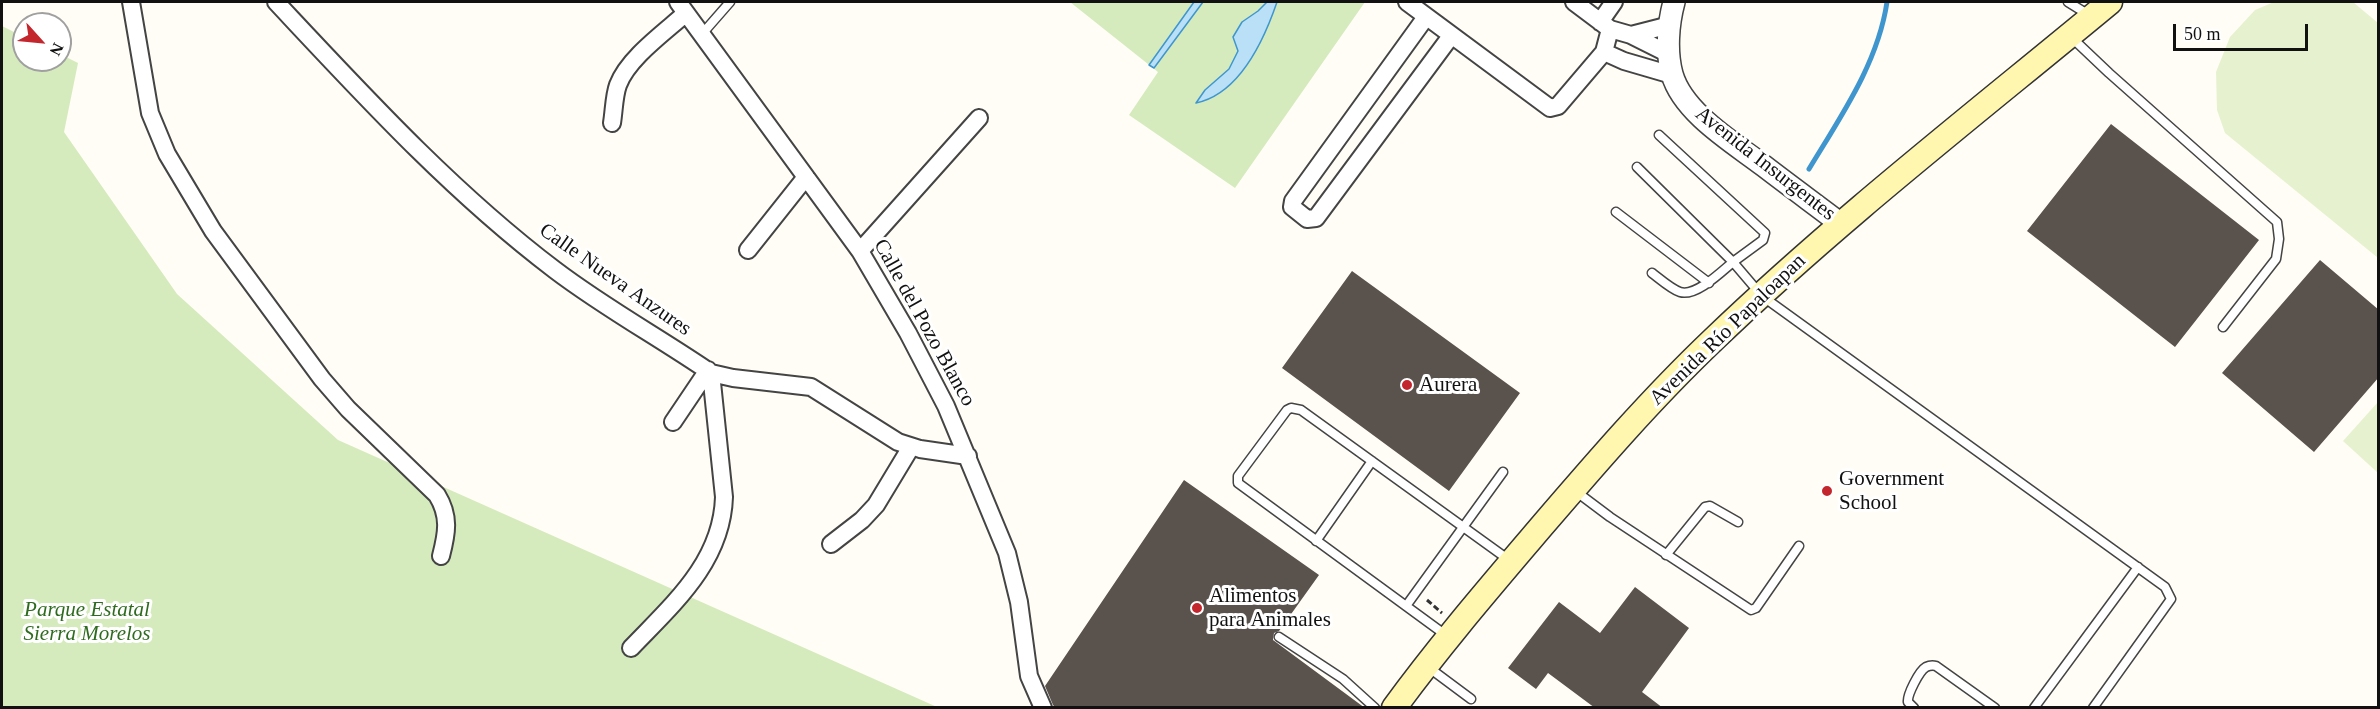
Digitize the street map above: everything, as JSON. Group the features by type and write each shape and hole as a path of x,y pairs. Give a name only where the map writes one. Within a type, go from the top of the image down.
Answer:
{"main road":[{"name":"Avenida Río Papaloapan","path":"1394,708 1448,636 1573,490 1682,370 1841,224 2101,9"}],"street":[{"path":"131,2 145,94 150,113 167,154 228,253 322,379 348,409 437,495 444,506 448,530 441,556"},
{"name":"Calle Nueva Anzures","path":"276,2 355,85 477,206 582,290 710,371 733,378 811,387 885,434 910,447 968,456"},
{"path":"1407,2 1550,108 1558,106 1604,52 1605,26 1614,2"},
{"path":"1574,2 1605,26 1631,35 1670,65"},
{"path":"1670,65 1670,25 1674,2"},
{"path":"612,123 617,86 625,72 682,7"},
{"name":"Calle del Pozo Blanco","path":"682,7 860,251 946,406 1007,553 1019,602 1029,676 1043,708"},
{"path":"1426,17 1293,201 1292,207 1295,211 1306,219 1316,218 1451,36"},
{"path":"1631,35 1670,25"},
{"path":"1604,52 1624,61 1670,65"},
{"name":"Avenida Insurgentes","path":"1670,65 1681,93 1697,114 1841,224"},
{"path":"860,251 978,118"},
{"path":"748,250 806,177"},
{"path":"673,422 710,371"},
{"path":"631,648 687,590 701,570 719,531 724,497 710,371"},
{"path":"831,544 862,520 876,505 910,447"}],"lane":[{"path":"702,34 730,2"},
{"path":"2068,2 2101,9"},
{"path":"2069,36 2277,222 2279,239 2276,259 2223,327"},
{"path":"1652,273 1680,292 1689,292 1709,283 1763,240 1765,232 1659,135"},
{"path":"1637,167 1733,262 1762,296 2165,587 2171,599 2093,708"},
{"path":"1616,212 1709,283"},
{"path":"1448,636 1238,483 1238,476 1287,410 1296,408 1512,562"},
{"path":"1316,541 1372,461"},
{"path":"1406,606 1503,471"},
{"path":"1573,490 1666,555 1751,610 1756,608 1799,546"},
{"path":"1666,555 1705,507 1710,506 1738,522"},
{"path":"2034,708 2138,567"},
{"path":"1279,637 1343,679 1375,708"},
{"path":"1425,665 1471,699"},
{"path":"1914,708 1908,702 1908,695 1923,670 1932,665 1995,708"}],"green space":[{"path":"1070,2 1365,2 1235,188 1129,115 1158,72"},
{"path":"2274,2 2353,2 2378,23 2378,258 2225,133 2217,110 2216,72 2230,37 2255,10"},
{"name":"Parque Estatal Sierra Morelos","path":"2,26 12,31 12,72 72,72 72,60 78,63 64,132 177,294 338,440 937,707 2,707"},
{"path":"2378,402 2378,473 2343,441"}],"water":[{"path":"1194,2 1203,2 1154,68 1149,65"},
{"path":"1267,2 1277,2 1265,33 1248,63 1225,89 1211,98 1196,103 1205,90 1229,69 1238,51 1233,37 1242,22"}],"building":[{"path":"2111,124 2259,240 2175,347 2027,231"},
{"path":"2320,260 2379,310 2379,377 2314,452 2222,373"},
{"name":"Aurera","path":"1352,271 1520,393 1449,491 1282,368"},
{"name":"Alimentos para Animales","path":"1184,480 1319,575 1279,631 1274,633 1273,640 1365,708 1056,708 1053,705 1045,686"},
{"path":"1635,587 1689,628 1642,692 1663,708 1595,708 1548,673 1536,689 1508,668 1559,602 1600,633"}],"waterway":[{"path":"1809,169 1867,68 1876,46 1887,2"}],"place":[{"name":"Aurera","path":"1407,385"},
{"name":"Government School","path":"1827,491"},
{"name":"Alimentos para Animales","path":"1197,608"}]}
